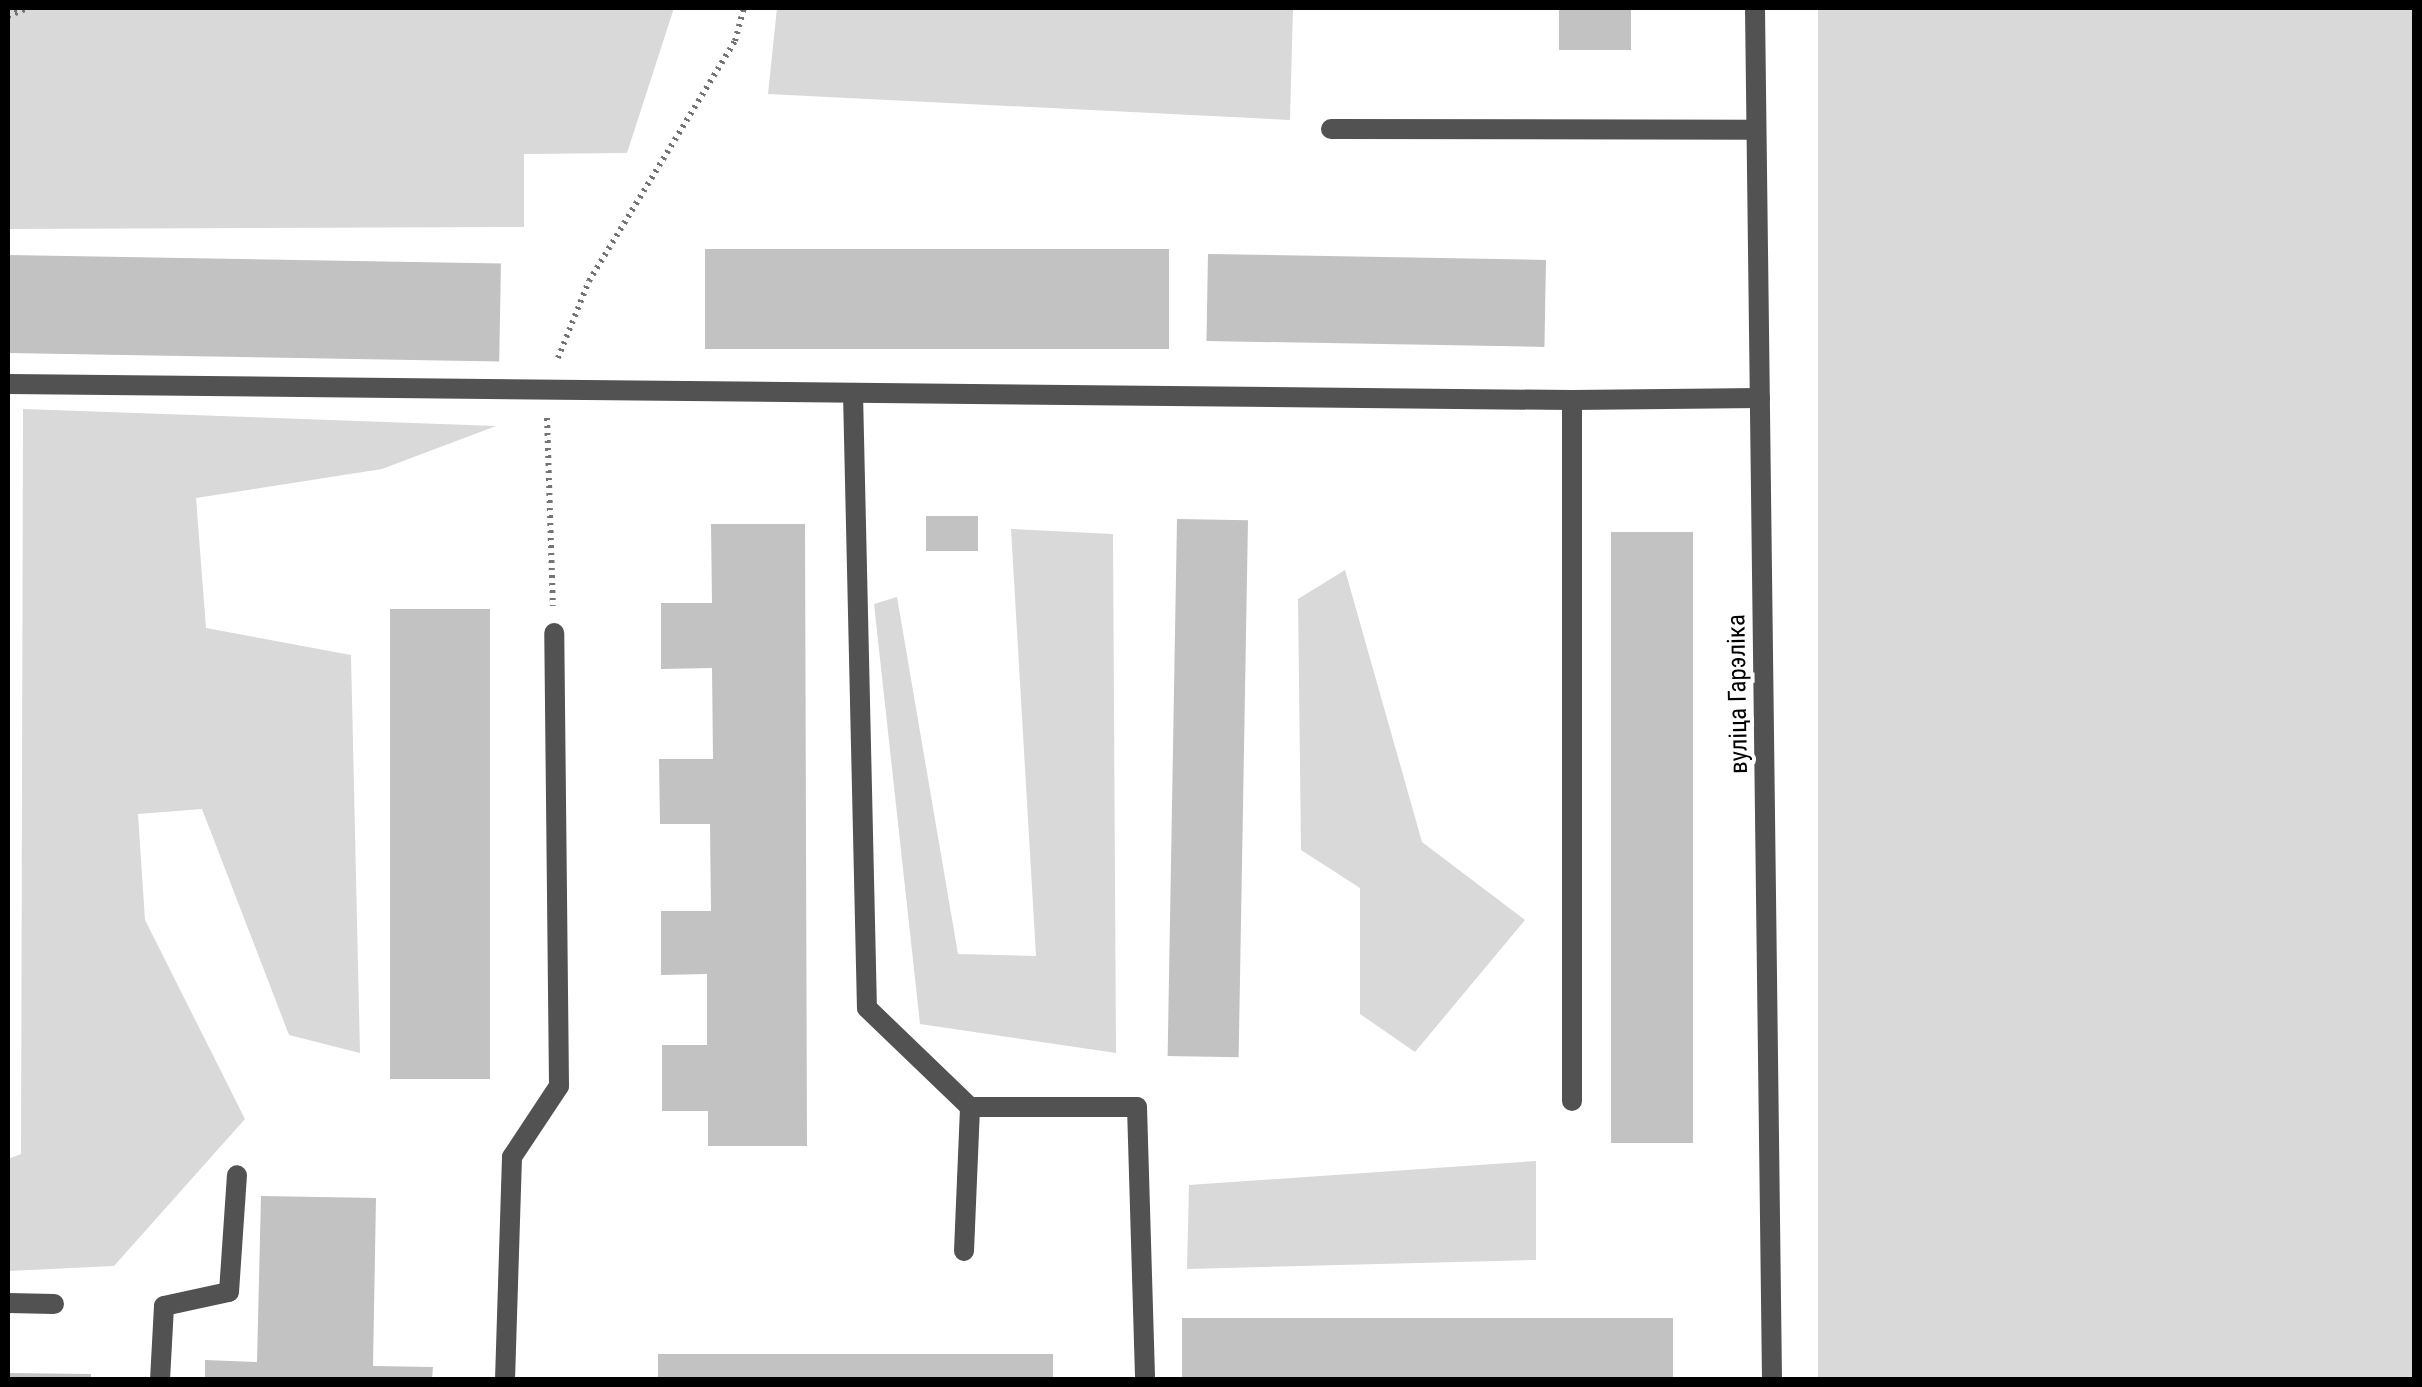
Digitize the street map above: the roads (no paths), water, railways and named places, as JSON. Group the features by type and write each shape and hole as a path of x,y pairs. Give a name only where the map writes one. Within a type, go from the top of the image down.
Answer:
{"street":[{"name":"вуліца Гарэліка","path":"1755,8 1772,1380"},
{"path":"1330,128 1756,130"},
{"path":"8,384 1572,400 1760,398"},
{"path":"853,392 867,1008 970,1108 1138,1108 1144,1380"},
{"path":"1572,400 1572,1101"},
{"path":"505,1380 512,1157 559,1086 554,633"},
{"path":"964,1251 970,1108"},
{"path":"160,1380 164,1306 230,1292 237,1175"},
{"path":"8,1303 54,1304"}]}
